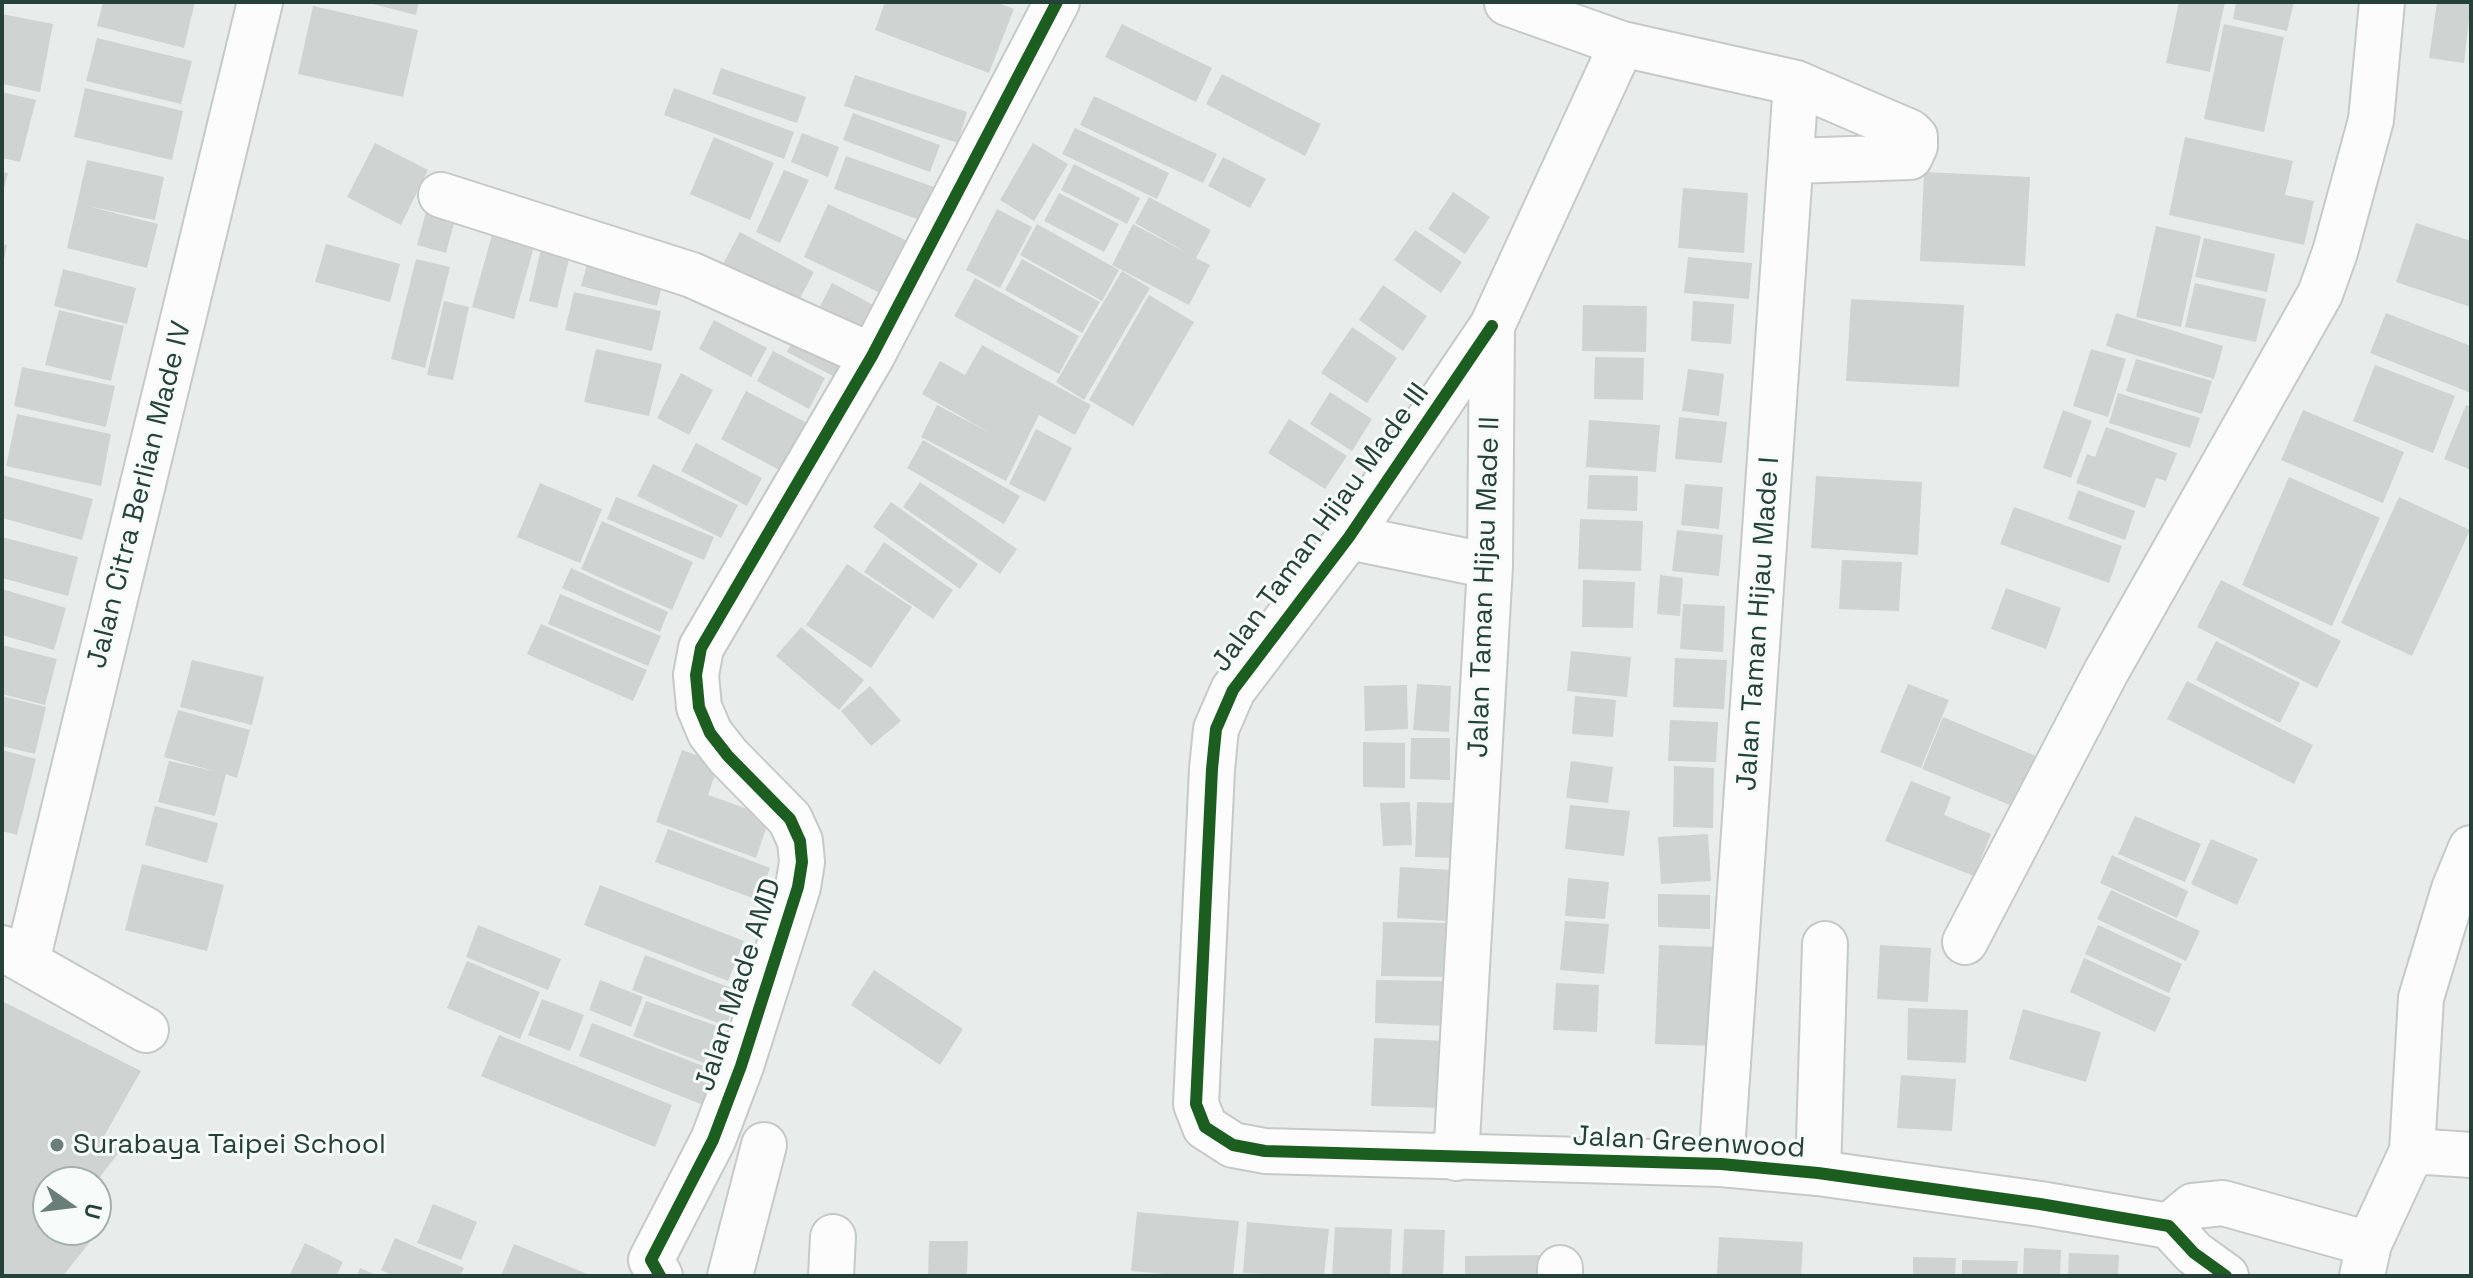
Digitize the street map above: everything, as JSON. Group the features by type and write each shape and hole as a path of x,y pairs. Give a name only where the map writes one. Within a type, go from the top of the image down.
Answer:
{"street":[{"name":"Jalan Citra Berlian Made IV","path":"14,954 260,2"},
{"path":"441,195 692,275 872,356 1057,2"},
{"path":"1965,942 2106,672 2320,294 2335,252 2371,120 2382,2"},
{"path":"1507,3 1622,44 1796,83 1910,132 1915,137 1910,157 1792,161"},
{"name":"Jalan Taman Hijau Made II","path":"1456,1158 1490,566 1492,326 1622,44"},
{"name":"Jalan Taman Hijau Made I","path":"1721,1164 1796,83"},
{"name":"Jalan Taman Hijau Made III","path":"1196,1104 1216,729 1233,690 1349,537 1492,326"},
{"name":"Jalan Made AMD","path":"651,1271 713,1140 741,1066 798,887 802,862 800,841 790,819 728,756 710,733 699,707 696,675 701,648 872,356"},
{"path":"1349,537 1490,566"},
{"path":"2226,1276 2194,1253 2169,1226 2193,1206 2223,1203 2366,1260 2412,1151 2421,998 2454,889 2471,848"},
{"path":"1818,1173 1825,944"},
{"path":"14,954 146,1030"},
{"name":"Jalan Greenwood","path":"1196,1104 1205,1127 1233,1145 1265,1151 1721,1164 1818,1173 2169,1226"},
{"path":"730,1276 764,1145"},
{"path":"2412,1151 2471,1155"}],"building":[{"path":"103,2 195,2 184,48 97,26"},
{"path":"365,2 419,2 416,15"},
{"path":"885,2 996,2 1014,9 989,73 875,30"},
{"path":"2179,2 2225,2 2210,72 2166,63"},
{"path":"2236,2 2294,2 2287,31 2233,19"},
{"path":"2437,2 2471,2 2464,63 2429,58"},
{"path":"313,6 418,30 403,97 298,74"},
{"path":"2,14 53,24 40,92 2,84"},
{"path":"1122,24 1212,68 1196,102 1105,57"},
{"path":"2224,24 2284,37 2264,132 2204,119"},
{"path":"97,38 192,61 181,104 86,81"},
{"path":"721,68 806,97 797,123 712,94"},
{"path":"1222,74 1321,124 1305,156 1206,104"},
{"path":"855,75 967,112 958,143 844,106"},
{"path":"85,88 183,111 172,160 74,137"},
{"path":"674,88 794,132 784,159 664,115"},
{"path":"2,92 36,100 20,162 2,158"},
{"path":"1094,96 1217,154 1203,183 1080,125"},
{"path":"853,113 940,145 930,172 843,140"},
{"path":"1075,128 1169,173 1157,199 1062,154"},
{"path":"802,133 839,147 828,177 791,162"},
{"path":"714,137 774,163 750,220 690,194"},
{"path":"2185,137 2293,161 2285,195 2314,201 2304,245 2169,215"},
{"path":"375,143 428,170 401,225 347,197"},
{"path":"1033,143 1068,164 1034,221 1000,200"},
{"path":"846,156 940,189 928,223 834,189"},
{"path":"1223,157 1266,179 1250,208 1208,186"},
{"path":"87,160 164,177 155,220 87,206 158,224 147,268 67,248"},
{"path":"1074,164 1140,198 1127,224 1061,190"},
{"path":"784,170 809,180 780,243 756,232"},
{"path":"2,172 8,173 3,192 2,192"},
{"path":"1924,172 2030,177 2025,266 1920,261"},
{"path":"1683,188 1748,193 1744,253 1678,248"},
{"path":"1453,192 1490,217 1465,254 1428,229"},
{"path":"1059,193 1119,224 1104,252 1044,221"},
{"path":"430,197 459,205 446,253 417,245"},
{"path":"1149,197 1211,230 1196,258 1210,265 1189,305 1112,265 1133,224 1189,254 1135,223"},
{"path":"828,204 912,243 887,296 804,257"},
{"path":"997,209 1032,227 1000,288 966,270"},
{"path":"2416,223 2471,241 2471,307 2396,282"},
{"path":"1037,224 1119,270 1102,301 1020,255"},
{"path":"2156,226 2201,236 2181,327 2136,317"},
{"path":"494,227 536,239 514,319 472,307"},
{"path":"1415,230 1462,262 1441,293 1394,260"},
{"path":"740,232 814,272 791,315 716,277"},
{"path":"2204,238 2275,254 2267,292 2195,277"},
{"path":"2,244 7,245 3,264 2,264"},
{"path":"326,244 400,264 390,302 315,282"},
{"path":"542,244 571,251 557,308 529,301"},
{"path":"590,254 665,273 657,306 581,286"},
{"path":"1688,257 1752,263 1749,299 1684,293"},
{"path":"416,259 450,267 425,368 391,359"},
{"path":"1022,259 1100,302 1082,333 1005,290"},
{"path":"63,269 136,288 127,324 54,306"},
{"path":"1122,271 1150,288 1084,400 1056,382"},
{"path":"975,278 1079,336 1059,374 954,316"},
{"path":"832,283 879,308 862,340 816,314"},
{"path":"2195,283 2266,299 2256,342 2185,327"},
{"path":"1383,285 1427,316 1403,351 1359,320"},
{"path":"574,292 661,311 652,351 565,330"},
{"path":"1149,295 1194,322 1133,426 1089,400"},
{"path":"1851,299 1964,305 1959,387 1846,381"},
{"path":"444,301 469,307 453,380 427,375"},
{"path":"1693,301 1734,304 1731,344 1691,341"},
{"path":"1583,305 1647,306 1646,352 1582,351"},
{"path":"59,310 124,326 111,381 45,365"},
{"path":"2116,313 2223,346 2214,379 2106,346"},
{"path":"2386,313 2471,346 2471,393 2370,353"},
{"path":"714,320 767,348 751,377 699,349"},
{"path":"1352,327 1397,358 1367,403 1321,373"},
{"path":"798,329 863,362 850,385 787,352"},
{"path":"982,345 1091,405 1075,435 1039,415 1006,481 921,437 937,405 990,433 922,394 940,361 965,375"},
{"path":"596,349 662,364 649,416 584,402"},
{"path":"2091,349 2126,359 2108,417 2073,406"},
{"path":"773,351 825,378 809,409 757,381"},
{"path":"1595,357 1644,358 1643,400 1594,399"},
{"path":"2136,359 2212,381 2202,414 2126,391"},
{"path":"2375,365 2455,396 2433,453 2353,421"},
{"path":"22,367 115,386 106,427 14,406"},
{"path":"1688,369 1724,374 1719,416 1682,411"},
{"path":"681,373 713,390 689,435 657,418"},
{"path":"746,391 809,424 783,472 721,439"},
{"path":"1330,392 1372,419 1352,451 1310,424"},
{"path":"2118,393 2200,418 2190,448 2109,423"},
{"path":"2466,405 2471,407 2471,470 2444,459"},
{"path":"2063,410 2092,421 2071,478 2043,468"},
{"path":"2303,410 2404,452 2383,503 2281,460"},
{"path":"17,414 111,434 101,486 6,466"},
{"path":"1679,417 1727,422 1722,463 1675,459"},
{"path":"1289,419 1347,456 1325,489 1268,453"},
{"path":"1589,420 1660,425 1656,472 1586,467"},
{"path":"2106,427 2177,453 2166,481 2156,478 2145,508 2076,483 2087,454 2095,457"},
{"path":"1036,429 1072,448 1045,502 1009,484"},
{"path":"923,440 1020,496 1004,524 907,468"},
{"path":"696,443 762,478 747,506 681,471"},
{"path":"653,464 738,505 721,538 637,496"},
{"path":"2,475 93,499 82,540 2,518"},
{"path":"1589,475 1638,476 1637,511 1587,509"},
{"path":"1816,476 1922,482 1918,555 1811,548"},
{"path":"2289,477 2380,518 2332,626 2242,585"},
{"path":"920,482 1017,549 1000,574 903,507"},
{"path":"540,483 602,509 580,563 517,537"},
{"path":"1685,484 1723,487 1719,529 1681,525"},
{"path":"2078,490 2135,511 2125,540 2068,519"},
{"path":"616,497 714,537 704,560 607,519"},
{"path":"2399,497 2470,530 2412,656 2341,623"},
{"path":"891,502 978,564 960,589 873,527"},
{"path":"2014,507 2122,546 2109,583 2000,544"},
{"path":"1580,519 1643,521 1641,571 1578,569"},
{"path":"602,521 693,562 672,610 581,569"},
{"path":"1677,530 1723,535 1719,576 1672,571"},
{"path":"2,537 78,557 68,596 2,578"},
{"path":"884,542 953,590 933,619 864,572"},
{"path":"1842,560 1902,562 1899,611 1839,609"},
{"path":"847,564 912,607 871,668 806,625"},
{"path":"571,568 668,612 660,632 562,588"},
{"path":"1660,575 1683,578 1680,616 1657,614"},
{"path":"1583,580 1635,582 1633,628 1582,627"},
{"path":"2221,580 2341,641 2317,688 2197,627"},
{"path":"2006,588 2061,608 2046,649 1991,629"},
{"path":"2,589 66,608 54,650 2,635"},
{"path":"560,594 661,636 648,666 548,624"},
{"path":"1683,604 1725,606 1723,652 1680,649"},
{"path":"541,624 647,670 633,701 527,654"},
{"path":"801,627 864,680 839,710 776,656"},
{"path":"2216,641 2300,683 2280,723 2196,680"},
{"path":"2,645 57,659 45,705 2,694"},
{"path":"1571,651 1631,657 1627,697 1567,691"},
{"path":"1675,658 1727,660 1724,709 1673,707"},
{"path":"192,660 264,677 252,725 180,707"},
{"path":"2187,681 2313,745 2294,784 2167,719"},
{"path":"1417,684 1451,686 1449,732 1413,730"},
{"path":"1908,684 1949,700 1921,768 1880,752"},
{"path":"1407,685 1408,729 1365,731 1364,686"},
{"path":"870,686 901,721 871,746 841,711"},
{"path":"2,696 46,707 35,754 2,746"},
{"path":"1575,696 1616,700 1613,737 1572,734"},
{"path":"178,710 250,730 237,778 226,774 215,816 158,802 169,761 214,771 164,757"},
{"path":"1943,717 2036,756 2015,807 1922,769"},
{"path":"1670,720 1718,722 1716,762 1668,761"},
{"path":"1411,738 1450,738 1450,780 1410,779"},
{"path":"1363,742 1405,743 1405,788 1363,787"},
{"path":"2,750 36,759 17,835 2,831"},
{"path":"682,750 719,763 708,795 770,817 756,858 656,822"},
{"path":"1571,761 1613,767 1608,803 1566,798"},
{"path":"1674,766 1714,768 1713,828 1673,827"},
{"path":"1911,781 1951,797 1944,815 1991,834 1974,876 1885,841"},
{"path":"1410,802 1412,845 1383,846 1380,803"},
{"path":"1417,802 1455,803 1454,858 1415,857"},
{"path":"1570,805 1630,811 1624,856 1565,849"},
{"path":"155,806 218,823 207,863 145,845"},
{"path":"2135,816 2201,844 2185,882 2118,854"},
{"path":"668,829 770,868 758,900 655,862"},
{"path":"1708,834 1711,881 1661,884 1658,837"},
{"path":"2211,839 2258,859 2237,905 2191,884"},
{"path":"2112,855 2188,891 2177,918 2100,883"},
{"path":"142,864 224,885 207,951 125,930"},
{"path":"1400,867 1452,870 1448,921 1397,918"},
{"path":"1568,878 1609,882 1605,919 1565,916"},
{"path":"600,885 744,941 728,981 584,925"},
{"path":"2111,890 2200,931 2186,961 2097,919"},
{"path":"1658,894 1710,895 1710,929 1658,927"},
{"path":"1565,921 1609,924 1604,974 1560,970"},
{"path":"1383,922 1454,923 1453,977 1381,976"},
{"path":"478,925 561,959 548,990 466,957"},
{"path":"2098,925 2182,964 2169,993 2085,954"},
{"path":"1659,945 1720,947 1715,1046 1655,1044"},
{"path":"1880,945 1931,948 1928,1002 1877,999"},
{"path":"645,955 739,991 726,1026 632,990"},
{"path":"2084,958 2171,998 2155,1032 2070,992"},
{"path":"467,961 540,992 520,1039 447,1008"},
{"path":"874,970 963,1029 940,1065 851,1005"},
{"path":"600,980 643,997 631,1027 589,1010"},
{"path":"1376,980 1446,981 1445,1026 1375,1023"},
{"path":"1556,983 1599,985 1597,1032 1553,1030"},
{"path":"542,999 584,1015 570,1051 528,1035"},
{"name":"Surabaya Taipei School","path":"2,1001 141,1071 103,1138 120,1151 108,1166 32,1166 32,1246 87,1246 63,1276 2,1276"},
{"path":"646,1001 717,1026 704,1063 633,1036"},
{"path":"1908,1008 1968,1010 1966,1063 1907,1060"},
{"path":"2023,1009 2101,1032 2086,1082 2009,1059"},
{"path":"592,1023 724,1074 711,1108 579,1056"},
{"path":"499,1035 672,1105 655,1147 481,1076"},
{"path":"1374,1038 1448,1041 1445,1108 1371,1106"},
{"path":"1901,1075 1956,1079 1952,1131 1897,1128"},
{"path":"433,1204 477,1222 461,1260 417,1243"},
{"path":"1137,1212 1239,1221 1233,1276 1131,1271"},
{"path":"1247,1222 1329,1229 1324,1276 1243,1273"},
{"path":"1335,1227 1392,1229 1390,1276 1332,1276"},
{"path":"1404,1229 1445,1230 1443,1276 1402,1276"},
{"path":"1719,1237 1803,1242 1801,1276 1717,1276"},
{"path":"395,1238 464,1268 460,1276 394,1276 381,1270"},
{"path":"929,1241 968,1241 967,1276 928,1276"},
{"path":"305,1243 343,1262 336,1276 289,1276"},
{"path":"514,1244 592,1276 501,1276"},
{"path":"2024,1248 2061,1250 2060,1276 2023,1276"},
{"path":"2069,1253 2119,1255 2118,1276 2068,1276"},
{"path":"1548,1255 1548,1276 1465,1276 1465,1256"},
{"path":"1913,1257 1956,1258 1955,1276 1913,1276"},
{"path":"1962,1260 2018,1261 2017,1276 1962,1276"},
{"path":"360,1268 378,1276 357,1276"}],"cycle path":[{"path":"660,1276 651,1260 713,1140 741,1066 798,887 802,862 800,841 790,819 728,756 710,733 699,707 696,675 701,648 872,356 1057,2"},
{"path":"1492,326 1349,537 1233,690 1216,729 1196,1104 1205,1127 1233,1145 1265,1151 1721,1164 1818,1173 2040,1204 2169,1226 2194,1253 2226,1276"}],"place":[{"name":"Surabaya Taipei School","path":"57,1145"}]}
